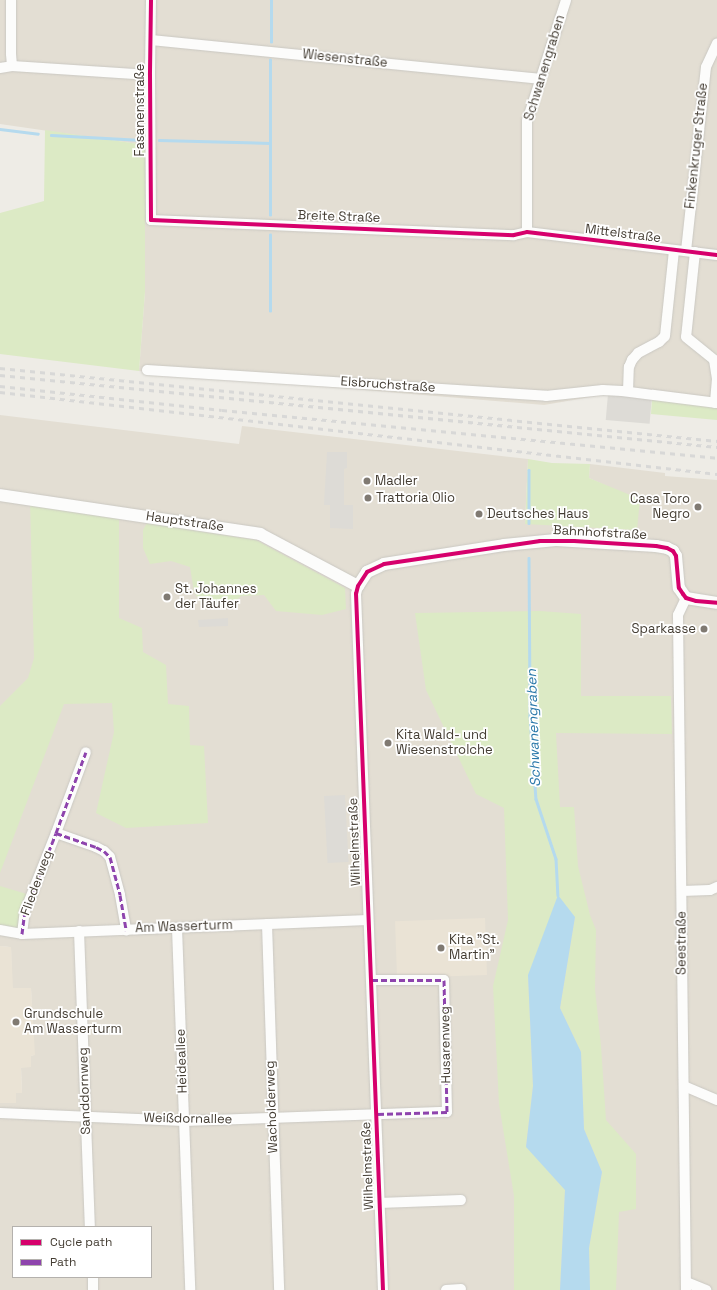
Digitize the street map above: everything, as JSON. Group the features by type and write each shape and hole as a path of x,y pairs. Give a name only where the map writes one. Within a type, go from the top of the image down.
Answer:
{"street":[{"path":"11,0 12,66"},
{"name":"Fasanenstraße","path":"151,0 151,220"},
{"name":"Schwanengraben","path":"527,232 527,121 539,79 566,0"},
{"name":"Wiesenstraße","path":"151,40 539,79"},
{"name":"Finkenkruger Straße","path":"716,403 716,370 714,360 709,354 692,343 686,337 691,252 706,67 717,43"},
{"path":"0,68 12,66 150,75"},
{"name":"Breite Straße","path":"151,220 514,235 527,232"},
{"name":"Mittelstraße","path":"527,232 717,255"},
{"path":"628,391 629,367 632,360 638,353 659,342 665,336 674,250"},
{"name":"Elsbruchstraße","path":"147,370 546,396 603,390 628,391 716,403"},
{"name":"Hauptstraße","path":"0,495 260,534 280,543 358,586"},
{"name":"Bahnhofstraße","path":"358,586 367,572 384,564 540,541 574,541 656,546 673,551 676,556 679,588 686,598"},
{"name":"Wilhelmstraße","path":"358,586 356,594 383,1290"},
{"path":"686,598 717,603"},
{"name":"Seestraße","path":"686,598 678,615 686,1286"},
{"name":"Fliederweg","path":"22,934 25,911 86,752"},
{"name":"Fliederweg","path":"56,833 96,847 104,851 110,857 120,895 126,930"},
{"path":"682,891 710,890 717,886"},
{"name":"Am Wasserturm","path":"0,930 22,934 368,920"},
{"name":"Wacholderweg","path":"267,924 272,1119 280,1290"},
{"name":"Heideallee","path":"177,928 190,1290"},
{"name":"Sanddornweg","path":"79,931 90,1226"},
{"name":"Husarenweg","path":"372,980 444,980 448,1112 377,1114"},
{"path":"684,1086 717,1100"},
{"name":"Weißdornallee","path":"0,1113 184,1121 377,1114"},
{"path":"379,1203 461,1200"},
{"path":"93,1278 93,1290"},
{"path":"686,1286 706,1290"},
{"path":"446,1290 461,1289"}],"shaded area":[{"path":"0,0 717,0 717,408 608,394 544,405 139,371 145,292 145,145 0,124"},
{"path":"608,394 652,398 650,424 606,420"},
{"path":"0,415 239,444 242,426 528,459 525,523 607,486 589,478 590,464 665,473 665,476 717,480 717,1290 0,1290 0,1103 16,1103 16,1093 22,1093 21,1068 31,1056 34,1055 31,988 12,988 11,947 0,946"},
{"path":"327,452 347,452 347,468 344,469 344,505 353,505 353,529 330,528 330,505 324,505"},
{"path":"228,618 228,626 199,627 198,620"},
{"path":"345,795 349,862 328,863 324,796"},
{"name":"Kita \"St. Martin\"","path":"485,918 487,975 397,978 395,921"},
{"name":"Grundschule Am Wasserturm","path":"0,946 11,947 13,988 31,988 35,1055 31,1056 31,1067 21,1068 22,1093 16,1093 16,1103 0,1103"}],"green space":[{"path":"45,130 145,145 145,292 139,371 0,354 0,213 44,201"},
{"path":"652,398 717,408 717,420 651,414"},
{"path":"528,459 552,463 590,464 589,478 640,499 637,530 525,524"},
{"path":"30,500 119,513 119,618 142,628 143,652 166,665 168,704 189,706 190,745 204,746 208,823 126,828 96,813 114,732 112,703 64,704 0,873 0,706 28,678 34,658"},
{"path":"147,523 256,540 345,588 346,609 322,615 276,611 264,595 241,596 227,608 205,609 194,592 190,567 171,561 150,564 143,548 143,530"},
{"path":"540,611 581,614 581,696 671,696 672,734 556,733 560,807 574,807 578,866 590,915 596,930 595,989 601,1046 606,1120 636,1154 636,1209 619,1212 616,1290 590,1290 589,1248 602,1172 584,1129 581,1052 560,1008 575,917 528,975 533,1086 526,1146 565,1190 560,1290 514,1290 514,1196 499,1104 493,986 508,920 504,808 476,794 426,690 415,613"},
{"path":"0,886 30,895 22,934 0,930"}],"water":[{"path":"558,895 575,917 560,1008 581,1052 584,1129 602,1172 589,1248 590,1290 560,1290 565,1190 526,1147 533,1086 528,975"}],"waterway":[{"path":"271,0 271,42"},
{"path":"270,60 270,215"},
{"path":"0,129 38,134"},
{"path":"51,135 142,140"},
{"path":"159,140 270,143"},
{"path":"270,235 270,311"},
{"name":"Schwanengraben","path":"529,470 529,523"},
{"name":"Schwanengraben","path":"529,558 530,716 536,799 556,859 558,895"}],"railway":[{"path":"0,368 717,441"},
{"path":"0,375 717,447"},
{"path":"0,386 222,410 717,458"},
{"path":"0,392 717,474"}],"marked path":[{"path":"56,833 86,752"},
{"path":"22,934 25,911 56,833 96,847 104,851 110,857 120,895 126,930"},
{"path":"372,980 444,980 447,1112 377,1114"}],"cycle path":[{"path":"151,0 151,220 514,235 527,232 717,255"},
{"path":"383,1290 356,594 358,586 367,572 384,564 540,541 574,541 667,548 673,551 676,556 679,588 686,598 696,601 717,603"}],"place":[{"name":"Madler","path":"367,481"},
{"name":"Trattoria Olio","path":"368,498"},
{"name":"Casa Toro Negro","path":"698,507"},
{"name":"Deutsches Haus","path":"479,514"},
{"name":"St. Johannes der Täufer","path":"167,597"},
{"name":"Sparkasse","path":"704,629"},
{"name":"Kita Wald- und Wiesenstrolche","path":"388,743"},
{"name":"Kita \"St. Martin\"","path":"441,948"},
{"name":"Grundschule Am Wasserturm","path":"16,1022"}]}
